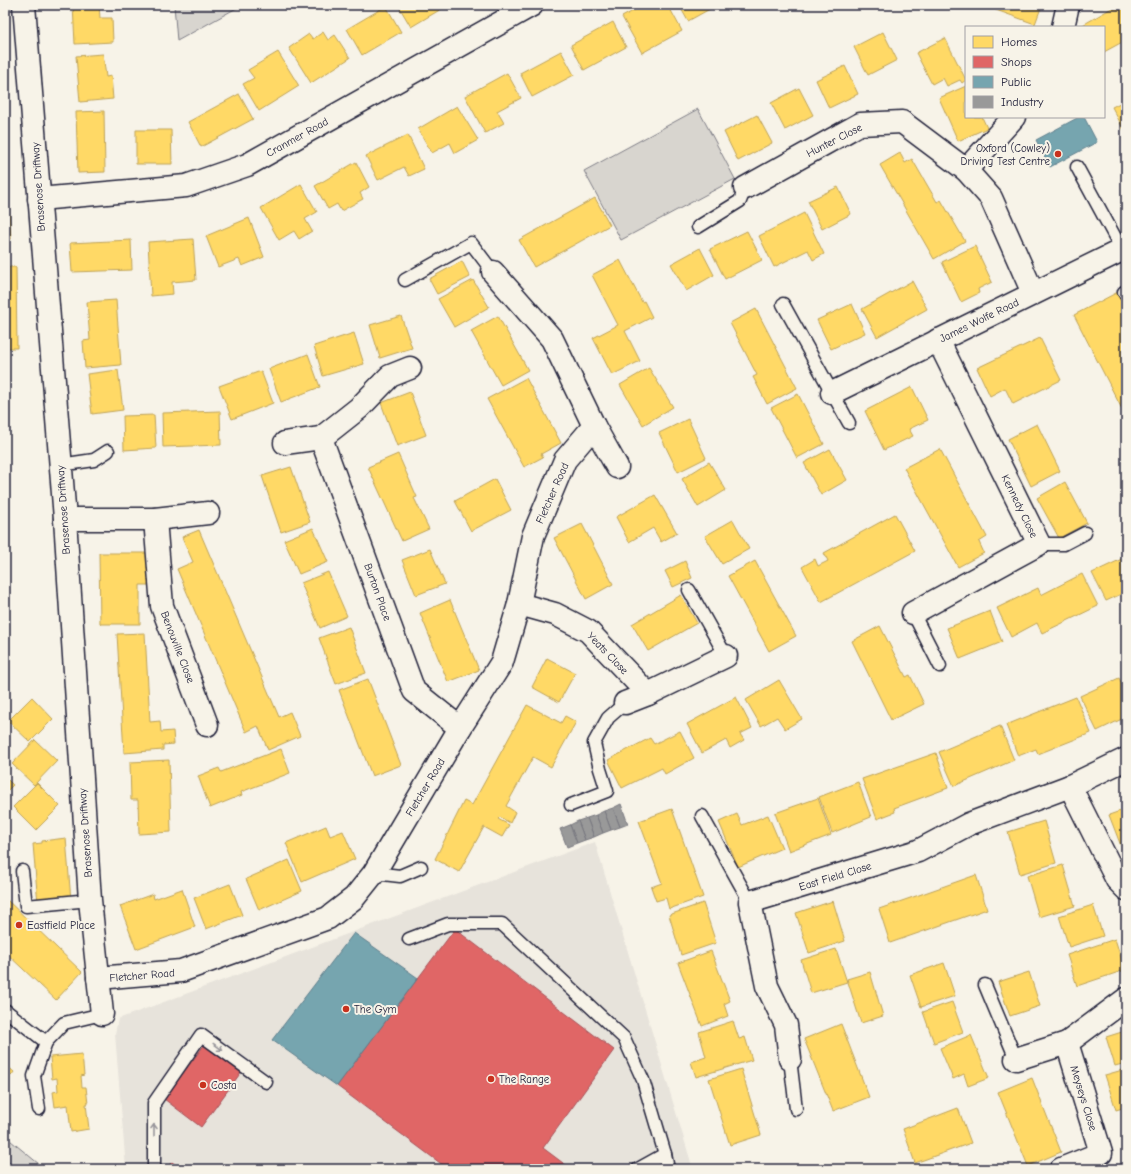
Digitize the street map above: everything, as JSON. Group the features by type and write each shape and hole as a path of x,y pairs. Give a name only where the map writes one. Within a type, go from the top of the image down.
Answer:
{"street":[{"name":"Brasenose Driftway","path":"24,5 65,519 90,900 102,1014"},
{"name":"Cranmer Road","path":"39,199 186,186 247,165 532,5"},
{"path":"1063,26 1068,5"},
{"path":"966,170 1013,118"},
{"name":"Hunter Close","path":"745,188 860,124 902,122 966,170 990,198 1034,292"},
{"name":"James Wolfe Road","path":"832,393 1034,292 1124,249"},
{"path":"493,272 552,339 594,426 617,467"},
{"name":"Kennedy Close","path":"913,613 1039,544 938,340"},
{"path":"285,443 321,438 359,408 390,376 410,368"},
{"name":"Fletcher Road","path":"98,978 181,971 328,918 354,898 374,873 460,728 502,662 519,604 533,536 565,460 594,426"},
{"name":"Burton Place","path":"321,438 414,691 460,728"},
{"path":"65,519 155,518 208,513"},
{"name":"Benouville Close","path":"155,518 162,606 208,725"},
{"name":"Yeats Close","path":"519,604 555,614 588,631 648,694"},
{"path":"625,703 648,694 726,656"},
{"name":"East Field Close","path":"750,902 918,851 969,824 1070,786 1126,759"},
{"path":"1070,786 1117,880 1126,889"},
{"path":"750,902 767,986 786,1025 790,1059"},
{"path":"1016,1059 1067,1043 1126,999"},
{"name":"Meyseys Close","path":"1061,1169 1104,1161 1067,1043"}],"lane":[{"path":"1077,167 1124,249"},
{"path":"698,226 740,201 745,188"},
{"path":"405,280 471,244 493,272"},
{"path":"783,304 849,423"},
{"path":"60,465 94,460 108,452"},
{"path":"1039,544 1064,544 1085,533"},
{"path":"689,590 726,656"},
{"path":"913,613 940,666"},
{"path":"571,805 607,790 594,743 608,718 625,703"},
{"path":"702,816 750,902"},
{"path":"374,873 400,876 421,867"},
{"path":"22,871 26,906 90,900"},
{"path":"409,939 448,924 502,924 624,1038 643,1080 668,1169"},
{"path":"985,985 1016,1059"},
{"path":"5,1010 46,1042"},
{"path":"40,1109 34,1076 46,1042 64,1023 102,1014"},
{"path":"154,1169 154,1103 201,1036 266,1082"},
{"path":"790,1059 796,1109"},
{"path":"638,1169 665,1154"}],"shaded area":[{"path":"174,5 242,5 177,41"},
{"path":"698,109 735,179 621,240 584,171"},
{"path":"595,842 693,1169 126,1169 115,1034 118,1019"},
{"path":"5,1136 45,1169 17,1169 5,1159"}],"building: Homes":[{"path":"73,5 99,5 100,18 112,18 113,42 75,44"},
{"path":"398,5 448,5 411,27"},
{"path":"644,5 668,5 682,31 642,53 622,17"},
{"path":"679,5 717,5 688,21"},
{"path":"982,5 1042,5 1035,24"},
{"path":"1117,5 1126,5 1126,40 1105,51 1105,26 1081,26"},
{"path":"386,6 401,32 362,55 347,29"},
{"path":"613,22 626,47 584,70 571,45"},
{"path":"323,32 328,40 335,35 350,58 311,83 289,48 309,34 313,39"},
{"path":"883,32 897,60 868,75 854,47"},
{"path":"945,38 965,81 962,83 960,80 947,86 943,78 932,84 916,53"},
{"path":"561,51 574,75 532,97 520,73"},
{"path":"278,52 299,86 259,111 243,84 254,78 248,70"},
{"path":"103,54 106,77 111,76 113,99 80,102 76,56"},
{"path":"845,66 858,94 829,108 816,80"},
{"path":"507,73 521,98 497,111 504,123 485,133 465,96"},
{"path":"965,86 965,118 982,118 987,128 958,141 939,98"},
{"path":"799,88 813,115 785,130 771,103"},
{"path":"239,94 253,119 201,147 188,122"},
{"path":"1126,100 1126,132 1125,132 1112,107"},
{"path":"457,106 478,140 455,153 450,143 432,153 418,129"},
{"path":"104,111 105,172 78,173 76,112"},
{"path":"757,115 772,143 738,161 724,132"},
{"path":"136,130 171,130 172,164 136,164"},
{"path":"408,135 424,169 409,176 404,167 378,180 366,156"},
{"path":"900,153 905,163 912,159 937,202 941,200 965,241 934,259 880,165"},
{"path":"5,155 7,176 5,176"},
{"path":"356,162 369,187 360,193 363,199 341,211 337,204 328,209 315,186"},
{"path":"5,184 7,184 11,239 5,240"},
{"path":"301,184 317,212 305,219 312,231 299,239 294,231 279,240 261,208"},
{"path":"838,187 851,214 822,229 808,201"},
{"path":"595,198 610,225 534,267 519,240"},
{"path":"804,213 824,254 813,260 808,250 774,267 759,236"},
{"path":"249,218 264,257 242,266 239,259 218,267 206,236"},
{"path":"747,231 762,260 725,279 710,249"},
{"path":"193,239 196,280 172,282 173,294 151,296 148,242"},
{"path":"131,240 132,270 72,272 70,243"},
{"path":"975,246 992,282 978,289 979,293 961,302 942,262"},
{"path":"700,248 714,275 686,291 671,264"},
{"path":"620,260 642,302 644,301 652,317 625,331 640,361 612,375 593,338 618,325 592,275"},
{"path":"462,261 470,277 437,294 429,279"},
{"path":"5,267 16,267 17,348 5,348"},
{"path":"473,280 489,307 454,327 438,299"},
{"path":"912,281 927,309 877,337 862,309"},
{"path":"1118,292 1126,306 1126,417 1074,315"},
{"path":"116,300 121,365 85,368 83,341 90,340 87,302"},
{"path":"852,304 865,333 831,349 817,320"},
{"path":"756,309 797,388 767,404 753,377 757,375 730,323"},
{"path":"401,316 412,348 380,358 370,325"},
{"path":"498,316 528,370 501,385 471,331"},
{"path":"354,333 364,364 323,376 314,346"},
{"path":"1040,338 1061,380 1013,404 1005,388 990,396 977,368"},
{"path":"308,354 320,387 281,402 269,369"},
{"path":"649,368 673,407 643,425 620,385"},
{"path":"118,370 123,410 92,414 87,374"},
{"path":"261,371 273,403 232,419 219,386"},
{"path":"526,378 561,443 541,454 543,457 524,467 487,399"},
{"path":"912,387 928,420 909,429 913,436 884,450 865,411"},
{"path":"410,392 426,435 397,446 381,403"},
{"path":"798,394 824,444 797,458 771,408"},
{"path":"220,411 221,445 163,447 162,413"},
{"path":"154,415 156,448 124,450 123,416"},
{"path":"688,419 706,458 678,472 659,433"},
{"path":"1037,424 1060,471 1031,486 1008,439"},
{"path":"830,449 847,480 821,495 804,463"},
{"path":"940,449 987,537 979,542 984,553 958,567 904,468"},
{"path":"398,454 417,497 414,498 429,529 402,541 368,467"},
{"path":"709,462 726,490 698,507 682,479"},
{"path":"291,467 310,522 281,532 262,476"},
{"path":"495,479 511,510 471,531 455,501"},
{"path":"1065,482 1087,523 1059,538 1037,498"},
{"path":"655,495 677,533 661,542 653,528 629,542 616,517"},
{"path":"895,514 915,551 821,602 802,567 815,559 818,566 828,561 824,553"},
{"path":"733,520 749,549 722,564 705,536"},
{"path":"582,524 613,584 586,599 554,538"},
{"path":"313,528 328,562 299,574 284,540"},
{"path":"199,530 279,717 290,712 300,736 268,750 258,726 246,732 177,569 193,562 182,537"},
{"path":"430,549 445,584 416,595 402,560"},
{"path":"99,553 153,553 153,585 140,585 140,624 100,624"},
{"path":"1126,557 1126,592 1106,601 1092,573"},
{"path":"685,561 692,578 673,587 665,571"},
{"path":"755,561 796,636 769,651 728,576"},
{"path":"328,572 347,616 320,628 301,583"},
{"path":"1082,574 1098,606 1042,633 1037,623 1011,637 997,608 1038,588 1041,595"},
{"path":"681,595 697,623 648,651 632,624"},
{"path":"450,600 479,670 448,682 420,613"},
{"path":"990,611 1002,642 960,659 947,628"},
{"path":"880,626 906,677 910,675 924,704 891,720 852,641"},
{"path":"349,627 366,673 336,684 319,638"},
{"path":"145,633 150,722 160,721 161,732 173,731 174,744 163,745 163,750 124,753 117,634"},
{"path":"547,658 575,673 559,702 532,687"},
{"path":"1119,678 1126,692 1126,717 1097,731 1080,696"},
{"path":"368,679 401,765 372,776 339,690"},
{"path":"779,680 802,719 785,729 777,717 761,726 746,700"},
{"path":"32,697 53,719 30,742 8,721"},
{"path":"736,697 752,728 740,734 744,740 730,748 726,740 702,753 687,724"},
{"path":"1076,697 1091,733 1038,754 1036,749 1018,756 1006,725"},
{"path":"527,705 561,723 565,716 576,722 551,767 533,757 506,806 515,812 510,823 500,817 498,819 509,825 502,837 484,827 459,872 435,859 464,801 472,805"},
{"path":"1000,726 1014,760 954,786 939,752"},
{"path":"680,731 694,758 665,774 662,768 622,788 608,760 650,738 654,744"},
{"path":"35,740 57,761 34,785 12,764"},
{"path":"281,749 290,773 241,792 242,795 210,808 198,776 219,768 221,772"},
{"path":"936,753 948,788 894,808 895,812 877,819 862,779"},
{"path":"169,760 171,832 139,834 138,800 131,800 130,762"},
{"path":"5,777 13,785 5,793"},
{"path":"858,782 871,817 832,833 819,797"},
{"path":"37,783 60,806 36,830 13,807"},
{"path":"818,798 831,835 789,851 775,813"},
{"path":"672,809 703,897 669,909 666,898 656,901 651,887 662,883 639,821"},
{"path":"1126,809 1126,844 1121,846 1109,815"},
{"path":"737,814 742,825 768,815 782,848 738,867 719,822"},
{"path":"1044,821 1056,863 1020,874 1008,832"},
{"path":"326,826 330,836 343,831 355,859 302,882 286,843"},
{"path":"66,838 71,901 38,904 33,844 42,843 42,841"},
{"path":"289,860 302,891 259,910 246,879"},
{"path":"1063,865 1075,906 1039,917 1027,876"},
{"path":"976,875 987,909 890,943 879,909"},
{"path":"230,884 242,915 206,929 194,898"},
{"path":"182,889 195,927 136,949 120,906 153,894 154,899"},
{"name":"Eastfield Place","path":"5,898 82,972 56,1000 5,952"},
{"path":"833,901 845,941 809,953 796,913"},
{"path":"703,903 716,943 681,955 669,915"},
{"path":"1093,905 1103,936 1069,947 1059,916"},
{"path":"1115,939 1125,970 1077,986 1067,955"},
{"path":"836,949 847,982 811,993 801,960"},
{"path":"711,951 730,1001 724,1004 728,1016 702,1026 678,963"},
{"path":"944,963 955,996 921,1007 910,975"},
{"path":"870,972 883,1016 861,1023 847,979"},
{"path":"1029,972 1040,1006 1010,1016 998,982"},
{"path":"952,1002 963,1032 934,1043 923,1012"},
{"path":"733,1021 739,1039 745,1037 752,1060 696,1077 691,1062 706,1057 699,1032"},
{"path":"841,1024 869,1097 833,1111 804,1039"},
{"path":"1125,1031 1126,1063 1115,1066 1106,1037"},
{"path":"971,1035 989,1078 968,1086 964,1074 953,1079 940,1048"},
{"path":"82,1054 84,1075 81,1076 82,1087 86,1087 88,1104 86,1104 89,1129 71,1132 68,1105 55,1107 53,1092 58,1091 57,1078 52,1079 50,1057"},
{"path":"5,1064 14,1072 11,1076 5,1071"},
{"path":"741,1069 761,1135 730,1145 709,1079"},
{"path":"1126,1069 1126,1107 1116,1110 1105,1075"},
{"path":"1032,1078 1061,1152 1028,1166 998,1092"},
{"path":"958,1108 971,1143 915,1163 903,1129"}],"building: Shops":[{"path":"455,929 614,1050 543,1148 571,1169 448,1169 337,1086"},
{"name":"Costa","path":"205,1044 242,1071 201,1127 164,1099"},
{"path":"172,1162 181,1169 167,1169"}],"building: Public":[{"name":"Oxford (Cowley) Driving Test Centre","path":"1077,118 1085,118 1097,142 1050,167 1036,140"},
{"name":"The Gym","path":"354,933 418,978 337,1086 272,1040"}],"building: Industry":[{"path":"621,804 628,824 620,827 613,808"},
{"path":"613,808 620,827 611,830 604,811"},
{"path":"604,811 611,830 603,833 596,815"},
{"path":"596,815 603,833 594,837 587,818"},
{"path":"587,818 594,837 585,840 578,821"},
{"path":"578,821 585,840 577,843 570,825"},
{"path":"570,825 577,843 567,847 560,829"}],"place":[{"name":"Oxford (Cowley) Driving Test Centre","path":"1058,154"},
{"name":"Eastfield Place","path":"19,925"},
{"name":"The Gym","path":"346,1009"},
{"name":"The Range","path":"491,1079"},
{"name":"Costa","path":"203,1085"}]}
